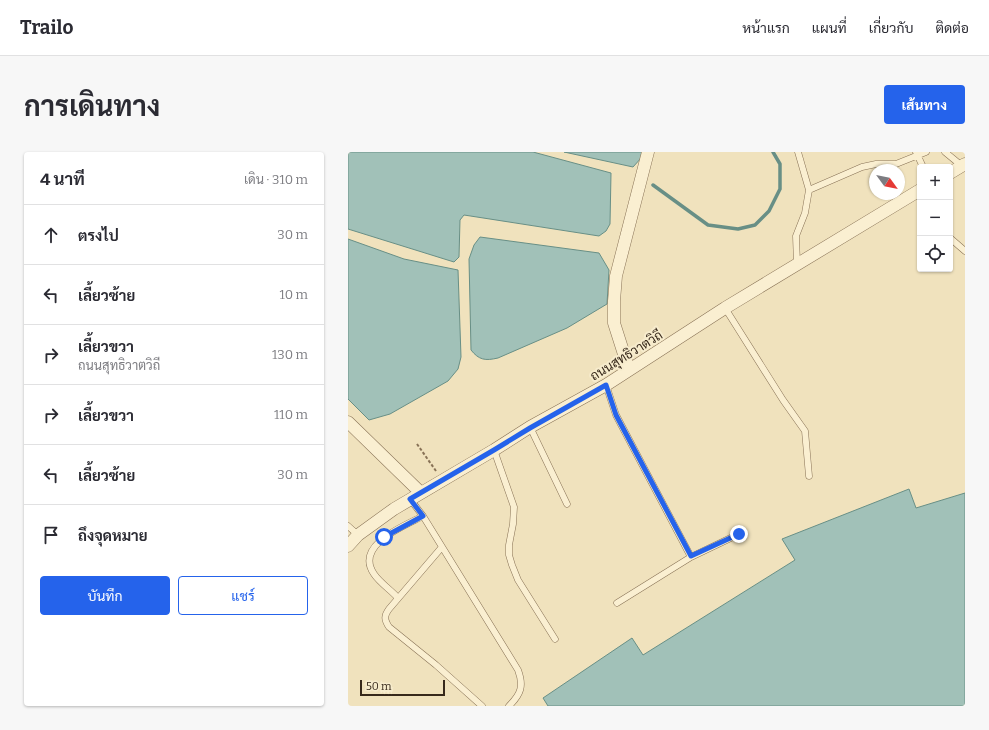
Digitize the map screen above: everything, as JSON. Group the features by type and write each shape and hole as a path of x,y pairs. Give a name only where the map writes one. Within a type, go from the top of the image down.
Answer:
{"street":[{"path":"629,370 614,323 616,276 648,152"},
{"path":"953,171 963,165"},
{"name":"ถนนสุทธิวาตวิถี","path":"348,546 358,534 394,509 530,428 606,385 725,308 917,192"},
{"path":"348,422 415,496"}],"lane":[{"path":"797,264 796,236 804,213 809,190 798,152"},
{"path":"809,190 862,167 876,164 896,164 917,154 926,152"},
{"path":"945,152 963,165"},
{"path":"917,154 922,164"},
{"path":"953,241 965,251"},
{"path":"725,308 783,400 805,431 810,476"},
{"path":"606,385 616,415 691,556"},
{"path":"530,428 566,504"},
{"path":"494,450 514,507 513,524 509,545 509,555 512,565 518,580 555,639"},
{"path":"415,496 423,516 518,670 522,680 521,689 509,706"},
{"path":"398,598 374,574 370,562 372,551 378,542 384,537 423,516"},
{"path":"348,526 358,534"},
{"path":"617,603 691,556 739,534"},
{"path":"442,547 398,598 385,616 385,621 389,627 436,665 482,706"}],"path":[{"path":"417,444 442,480"}],"water":[{"path":"348,152 533,152 611,173 610,224 606,231 599,236 464,215 460,220 459,257 454,262 348,229"},
{"path":"564,152 643,152 642,157 633,167"},
{"path":"480,237 599,253 609,270 607,304 567,328 498,358 480,358 471,350 469,259 474,245"},
{"path":"348,239 404,259 458,270 461,357 458,369 448,381 390,414 369,420 348,399"},
{"path":"909,489 916,508 965,493 965,706 548,706 543,698 632,638 643,655 795,560 782,539"}],"waterway":[{"path":"653,185 708,225 738,229 755,225 769,211 780,189 780,164 773,152"}],"route":[{"path":"384,537 423,516 410,499 606,385 616,415 691,556 739,534"}]}
